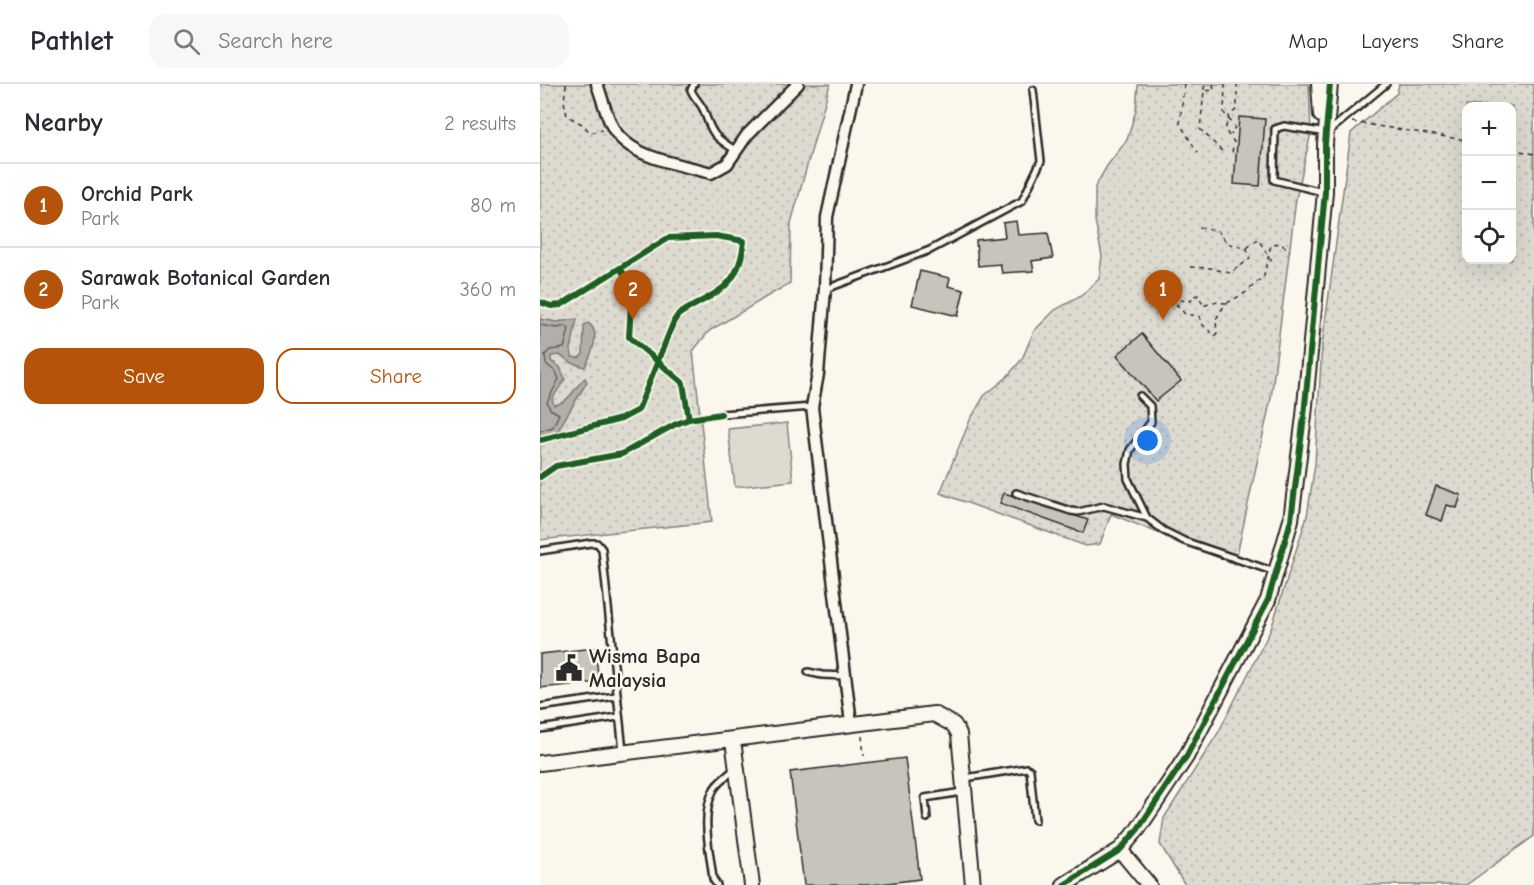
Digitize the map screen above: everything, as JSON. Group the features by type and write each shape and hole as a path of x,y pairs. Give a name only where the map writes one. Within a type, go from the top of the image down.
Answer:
{"street":[{"path":"597,84 613,128 628,145 645,153 711,173 722,170 747,135 798,84"},
{"path":"856,84 827,217 825,289 818,374 812,407 845,675 856,723"},
{"path":"1319,84 1325,137"},
{"path":"1064,885 1120,850 1138,829 1186,757 1268,600 1291,520 1296,485 1325,192 1325,137 1330,84"},
{"path":"540,763 934,714 954,725 959,734 973,885"},
{"path":"733,740 752,885"},
{"path":"1120,850 1149,885"}],"lane":[{"path":"694,84 691,90 703,109 709,130 716,138 735,150"},
{"path":"1325,192 1278,182 1272,177 1275,129 1284,126 1325,137 1386,84"},
{"path":"825,289 930,250 1022,201 1041,160 1033,90"},
{"path":"1140,396 1150,406 1151,422 1130,450 1127,464 1128,479 1147,518"},
{"path":"721,414 812,407"},
{"path":"1016,493 1071,511 1078,512 1104,506 1147,518 1164,531 1184,541 1276,573"},
{"path":"540,550 591,543 597,543 602,549 623,752"},
{"path":"808,672 822,675 845,675"},
{"path":"540,707 616,696"},
{"path":"540,729 618,717"},
{"path":"717,885 713,879 707,826 708,806 715,787 735,768"},
{"path":"927,818 925,798 964,785 1030,770 1035,820"}],"path":[{"path":"566,84 564,101 567,116 584,125 590,133 613,128"},
{"path":"1184,84 1180,124 1198,153"},
{"path":"1204,84 1200,129 1222,151"},
{"path":"1204,91 1214,90 1213,84"},
{"path":"1225,84 1224,113 1229,116 1235,127 1230,137"},
{"path":"1232,152 1234,142 1225,130 1229,116 1237,109 1237,84"},
{"path":"1343,121 1462,139"},
{"path":"1516,150 1534,154"},
{"path":"1190,267 1210,267 1230,273 1251,259 1246,249 1227,243 1218,231 1199,227"},
{"path":"1246,249 1258,239 1274,265"},
{"path":"1160,298 1169,305 1177,306 1185,314 1199,316 1202,324 1215,336 1217,333 1216,319 1226,303 1245,293 1264,276 1271,245 1280,243 1290,251"},
{"path":"1177,306 1179,300 1191,301 1193,296 1199,295 1203,306 1214,302 1226,303"},
{"path":"856,723 864,756"}],"shaded area":[{"path":"540,84 830,84 791,223 790,283 709,331 693,351 712,522 540,540"},
{"path":"1138,84 1309,84 1311,133 1296,199 1271,398 1235,564 1111,514 1100,544 1086,546 940,493 970,420 984,396 1006,378 1022,359 1034,331 1055,310 1081,296 1099,279 1102,256 1095,220 1095,187 1107,166 1127,140 1136,110"},
{"path":"1399,84 1534,84 1534,836 1466,885 1185,885 1160,844 1164,818 1218,733 1271,629 1307,516 1315,464 1322,345 1351,133 1397,93"},
{"path":"787,423 793,481 735,487 728,429"}],"water":[{"path":"540,319 557,322 577,319 571,349 572,357 579,358 583,354 584,325 588,323 592,327 595,338 585,367 572,363 560,355 551,356 551,361 560,367 565,379 552,399 554,405 568,398 585,378 587,382 557,432 540,438"}],"building":[{"path":"1239,117 1265,119 1260,186 1234,184"},
{"path":"1016,221 1018,235 1048,233 1053,258 1032,261 1034,271 1002,273 1000,264 978,266 976,240 1005,237 1003,223"},
{"path":"920,271 950,278 948,286 964,290 958,316 912,305"},
{"path":"1142,334 1181,381 1156,401 1117,355"},
{"path":"1436,486 1461,495 1457,508 1447,505 1442,521 1426,515"},
{"path":"1004,493 1088,520 1083,533 1000,503"},
{"name":"Wisma Bapa Malaysia","path":"595,648 599,682 540,688 540,654"},
{"path":"905,758 920,879 871,885 804,885 790,772"}],"cycle path":[{"path":"1064,885 1120,850 1138,829 1186,757 1268,600 1291,520 1304,416 1325,192 1325,144 1330,84"},
{"path":"540,302 551,306 561,305 668,238 716,236 744,241 741,258 731,280 714,294 678,315 674,321 638,410 621,419 540,440"},
{"path":"621,269 632,290 629,337 683,383 689,419"},
{"path":"540,477 556,466 622,454 689,419 721,414"}],"place":[{"name":"Sarawak Botanical Garden","path":"633,320"},
{"name":"Orchid Park","path":"1163,320"},
{"name":"Wisma Bapa Malaysia","path":"569,668"}]}
